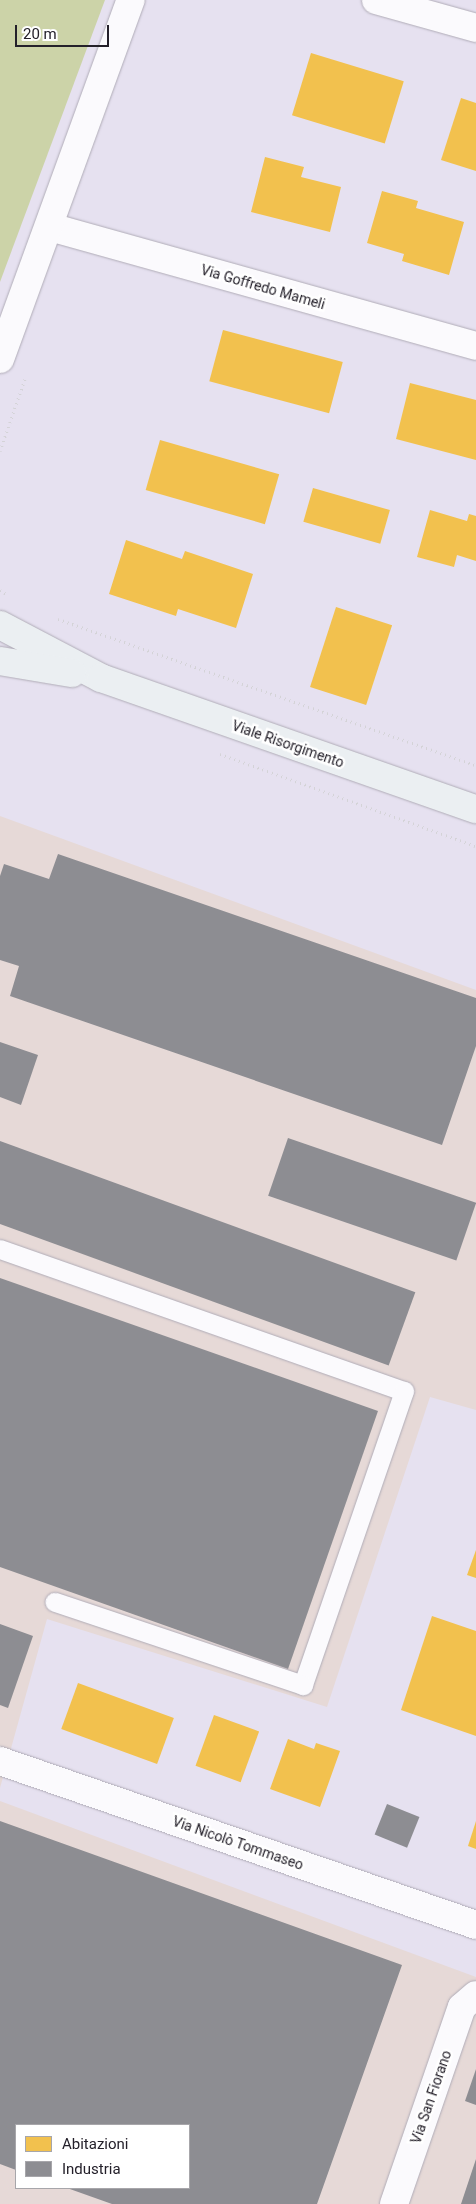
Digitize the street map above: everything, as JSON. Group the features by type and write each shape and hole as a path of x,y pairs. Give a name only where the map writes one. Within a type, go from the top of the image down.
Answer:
{"street":[{"path":"0,359 132,0"},
{"path":"376,0 476,28"},
{"name":"Via Goffredo Mameli","path":"50,227 476,346"},
{"name":"Viale Risorgimento","path":"0,626 101,678 476,809"},
{"name":"Viale Risorgimento","path":"0,661 101,678"},
{"name":"Via Nicolò Tommaseo","path":"0,1761 476,1925"},
{"name":"Via San Fiorano","path":"394,2204 462,2007 476,1995"}],"lane":[{"path":"0,1249 404,1391 303,1685 55,1602"}],"path":[{"path":"0,590 12,599"},
{"path":"50,617 476,766"},
{"path":"212,751 476,846"}],"shaded area":[{"path":"0,816 476,990 476,1410 430,1397 327,1707 47,1619 0,1788"},
{"path":"0,1801 476,1977 476,2204 0,2204"}],"green space":[{"path":"0,0 105,0 0,282"}],"building: Abitazioni":[{"path":"311,53 404,81 385,144 292,115"},
{"path":"461,98 476,103 476,171 441,160"},
{"path":"265,157 304,167 301,177 341,187 330,232 251,212"},
{"path":"382,191 418,201 416,208 464,222 449,275 402,261 404,254 367,243"},
{"path":"223,330 343,362 329,413 209,381"},
{"path":"410,383 476,400 476,460 396,439"},
{"path":"160,440 279,474 265,524 146,490"},
{"path":"313,488 390,510 380,544 303,522"},
{"path":"430,510 467,521 469,514 476,516 476,561 457,555 454,567 417,557"},
{"path":"126,540 182,559 185,551 253,574 236,628 178,609 176,616 109,594"},
{"path":"336,607 392,625 366,705 310,687"},
{"path":"476,1550 476,1578 467,1575"},
{"path":"432,1616 476,1631 476,1736 401,1710"},
{"path":"78,1683 174,1718 157,1764 61,1729"},
{"path":"214,1715 259,1731 241,1782 196,1766"},
{"path":"288,1739 314,1749 316,1743 340,1751 320,1807 270,1789"},
{"path":"476,1821 476,1849 468,1846"}],"building: Industria":[{"path":"58,854 476,998 476,1046 442,1145 10,996 19,966 0,960 0,876 4,864 49,879"},
{"path":"0,1042 38,1055 21,1105 0,1097"},
{"path":"288,1138 476,1203 456,1260 268,1196"},
{"path":"0,1141 415,1292 389,1365 0,1224"},
{"path":"0,1278 378,1411 288,1669 0,1567"},
{"path":"0,1624 33,1636 8,1708 0,1705"},
{"path":"387,1804 419,1817 407,1848 375,1835"},
{"path":"0,1821 402,1965 317,2204 112,2204 70,2189 190,2189 190,2124 15,2124 15,2170 0,2164"},
{"path":"476,2069 476,2105 465,2101"},
{"path":"476,2159 476,2204 461,2204"}]}
